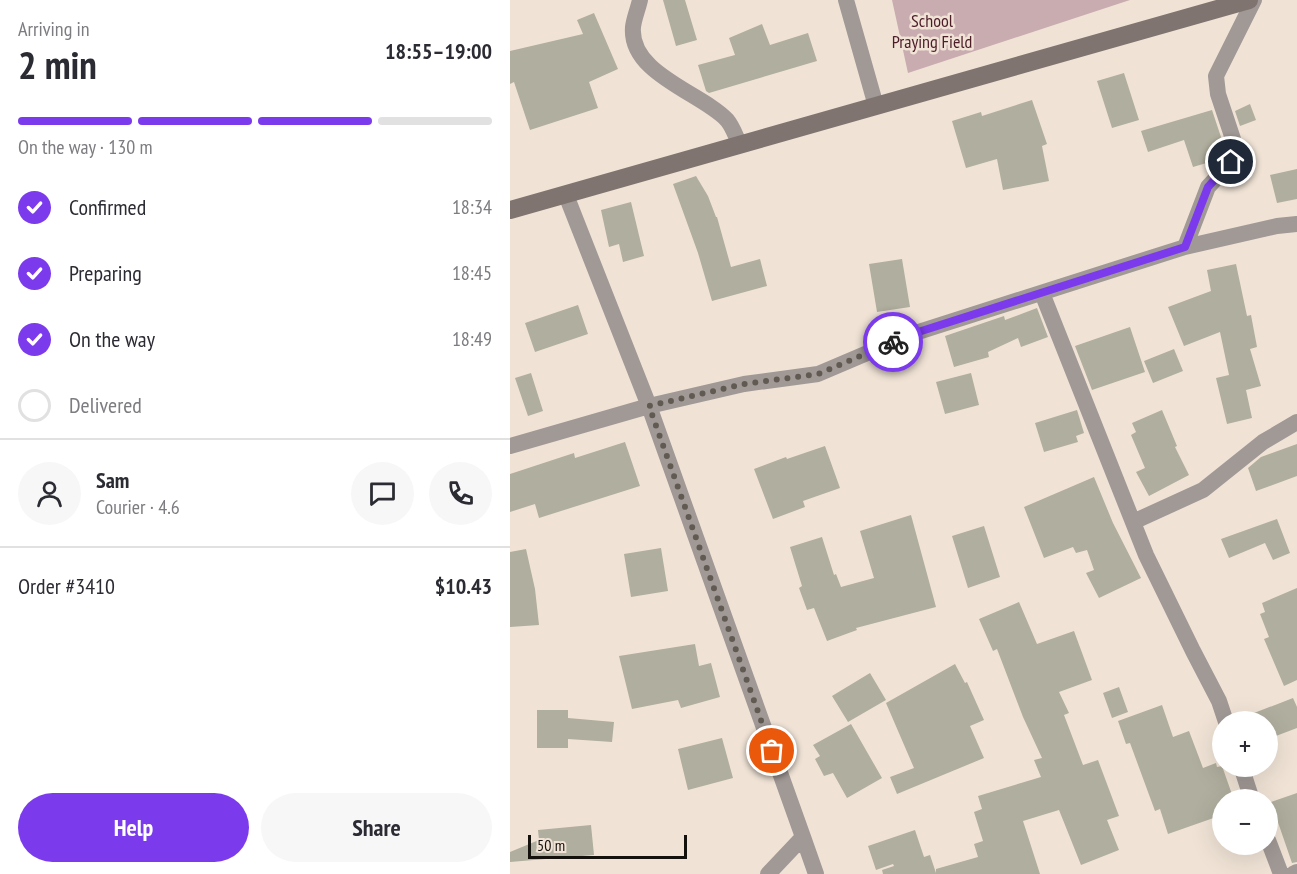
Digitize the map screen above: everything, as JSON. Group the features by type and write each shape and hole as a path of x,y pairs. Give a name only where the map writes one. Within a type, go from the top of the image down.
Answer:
{"street":[{"path":"846,0 876,106"},
{"path":"510,210 1249,0"},
{"path":"1185,247 1208,187 1231,162 1233,139 1218,94 1216,76 1254,0"},
{"path":"637,2 633,26 634,39 639,52 657,72 718,112 729,122 740,145"},
{"path":"566,195 649,406 816,874"},
{"path":"510,446 649,406 744,384 818,374 912,334 1185,247 1277,226 1297,224"},
{"path":"1042,293 1146,555 1222,711"},
{"path":"1133,522 1203,490 1263,442 1297,422"},
{"path":"768,874 803,837"},
{"path":"1274,855 1281,874"},
{"path":"1293,874 1297,872"}],"green space":[{"name":"School Praying Field","path":"892,0 1130,0 908,73"}],"building":[{"path":"663,0 685,0 697,40 676,46"},
{"path":"594,13 618,69 589,82 598,108 530,130 514,82 510,84 510,51 583,34 577,20"},
{"path":"762,24 770,45 808,33 817,61 709,93 706,91 698,65 735,55 729,38"},
{"path":"1124,73 1139,120 1112,128 1097,81"},
{"path":"1032,100 1047,144 1042,146 1049,181 1003,190 997,159 966,168 952,121 981,112 982,116"},
{"path":"1250,104 1256,120 1240,126 1235,111"},
{"path":"1212,110 1222,140 1220,159 1193,167 1184,140 1148,152 1141,131"},
{"path":"1297,169 1297,199 1277,203 1270,175"},
{"path":"696,176 717,217 731,267 760,259 767,286 712,301 698,253 673,184"},
{"path":"631,202 644,256 623,262 619,244 609,247 601,210"},
{"path":"902,259 910,307 877,312 869,264"},
{"path":"1236,264 1247,316 1251,315 1257,347 1250,349 1261,386 1246,390 1252,418 1227,424 1216,378 1229,375 1220,332 1184,346 1168,307 1211,291 1207,270"},
{"path":"578,305 588,334 535,352 525,323"},
{"path":"1037,308 1048,337 1021,347 1018,338 988,352 989,357 954,367 945,336 1004,316 1005,320"},
{"path":"1130,327 1145,372 1092,390 1075,346"},
{"path":"1174,349 1183,371 1153,383 1144,361"},
{"path":"531,373 543,411 528,416 515,378"},
{"path":"971,373 979,405 945,414 936,382"},
{"path":"1077,410 1084,433 1076,436 1078,442 1044,452 1035,423"},
{"path":"1162,410 1177,446 1175,447 1189,475 1149,496 1136,472 1145,468 1131,435 1136,432 1132,423"},
{"path":"625,442 640,486 539,518 535,504 510,512 510,474 574,453 575,458"},
{"path":"1297,444 1297,476 1256,491 1248,468 1261,457"},
{"path":"825,446 840,488 803,501 805,507 773,519 754,469"},
{"path":"1094,477 1113,523 1141,578 1099,598 1086,573 1094,570 1087,550 1076,553 1073,547 1044,558 1024,507"},
{"path":"911,515 936,607 856,628 857,630 827,641 814,608 807,610 799,588 802,586 790,547 822,537 834,575 836,574 841,587 874,578 860,531"},
{"path":"1277,519 1290,553 1273,560 1265,543 1229,558 1221,539"},
{"path":"984,526 1000,577 968,588 952,536"},
{"path":"661,548 668,591 631,597 624,554"},
{"path":"526,549 535,589 539,625 510,627 510,552"},
{"path":"1297,588 1297,680 1284,686 1264,639 1269,637 1260,614 1265,612 1262,603"},
{"path":"1019,602 1037,644 1074,631 1092,680 1059,692 1069,713 1064,715 1083,765 1098,760 1119,816 1107,820 1119,850 1081,865 1059,810 1023,821 1040,874 883,874 882,870 894,866 893,864 876,870 868,846 915,830 924,857 930,855 936,873 936,869 978,857 974,844 983,841 974,812 982,809 978,796 1041,777 1034,760 1042,758 1023,717 997,649 993,651 979,619"},
{"path":"695,644 699,666 711,663 720,697 681,708 678,700 632,709 619,656"},
{"path":"955,664 965,683 967,682 984,720 970,726 984,758 897,794 890,777 914,768 886,703"},
{"path":"870,673 886,700 848,722 832,696"},
{"path":"1119,687 1128,712 1112,718 1103,693"},
{"path":"1293,698 1297,707 1297,728 1278,735 1278,711 1259,711"},
{"path":"1162,705 1173,737 1189,731 1203,768 1212,765 1212,777 1226,777 1230,789 1212,789 1212,819 1168,834 1160,809 1155,811 1130,743 1126,744 1118,721"},
{"path":"537,710 568,710 568,718 614,722 612,742 568,739 568,748 537,748"},
{"path":"851,724 882,778 847,798 833,773 824,776 815,759 820,756 813,745"},
{"path":"722,738 733,778 688,790 678,749"},
{"path":"1297,793 1297,862 1292,863 1278,822 1278,800"},
{"path":"591,825 594,855 510,862 510,852 539,840 538,830"}],"way so far":[{"path":"772,751 649,406 744,384 818,374 893,342"}],"route":[{"path":"893,342 1185,247 1208,187 1231,162"}]}
